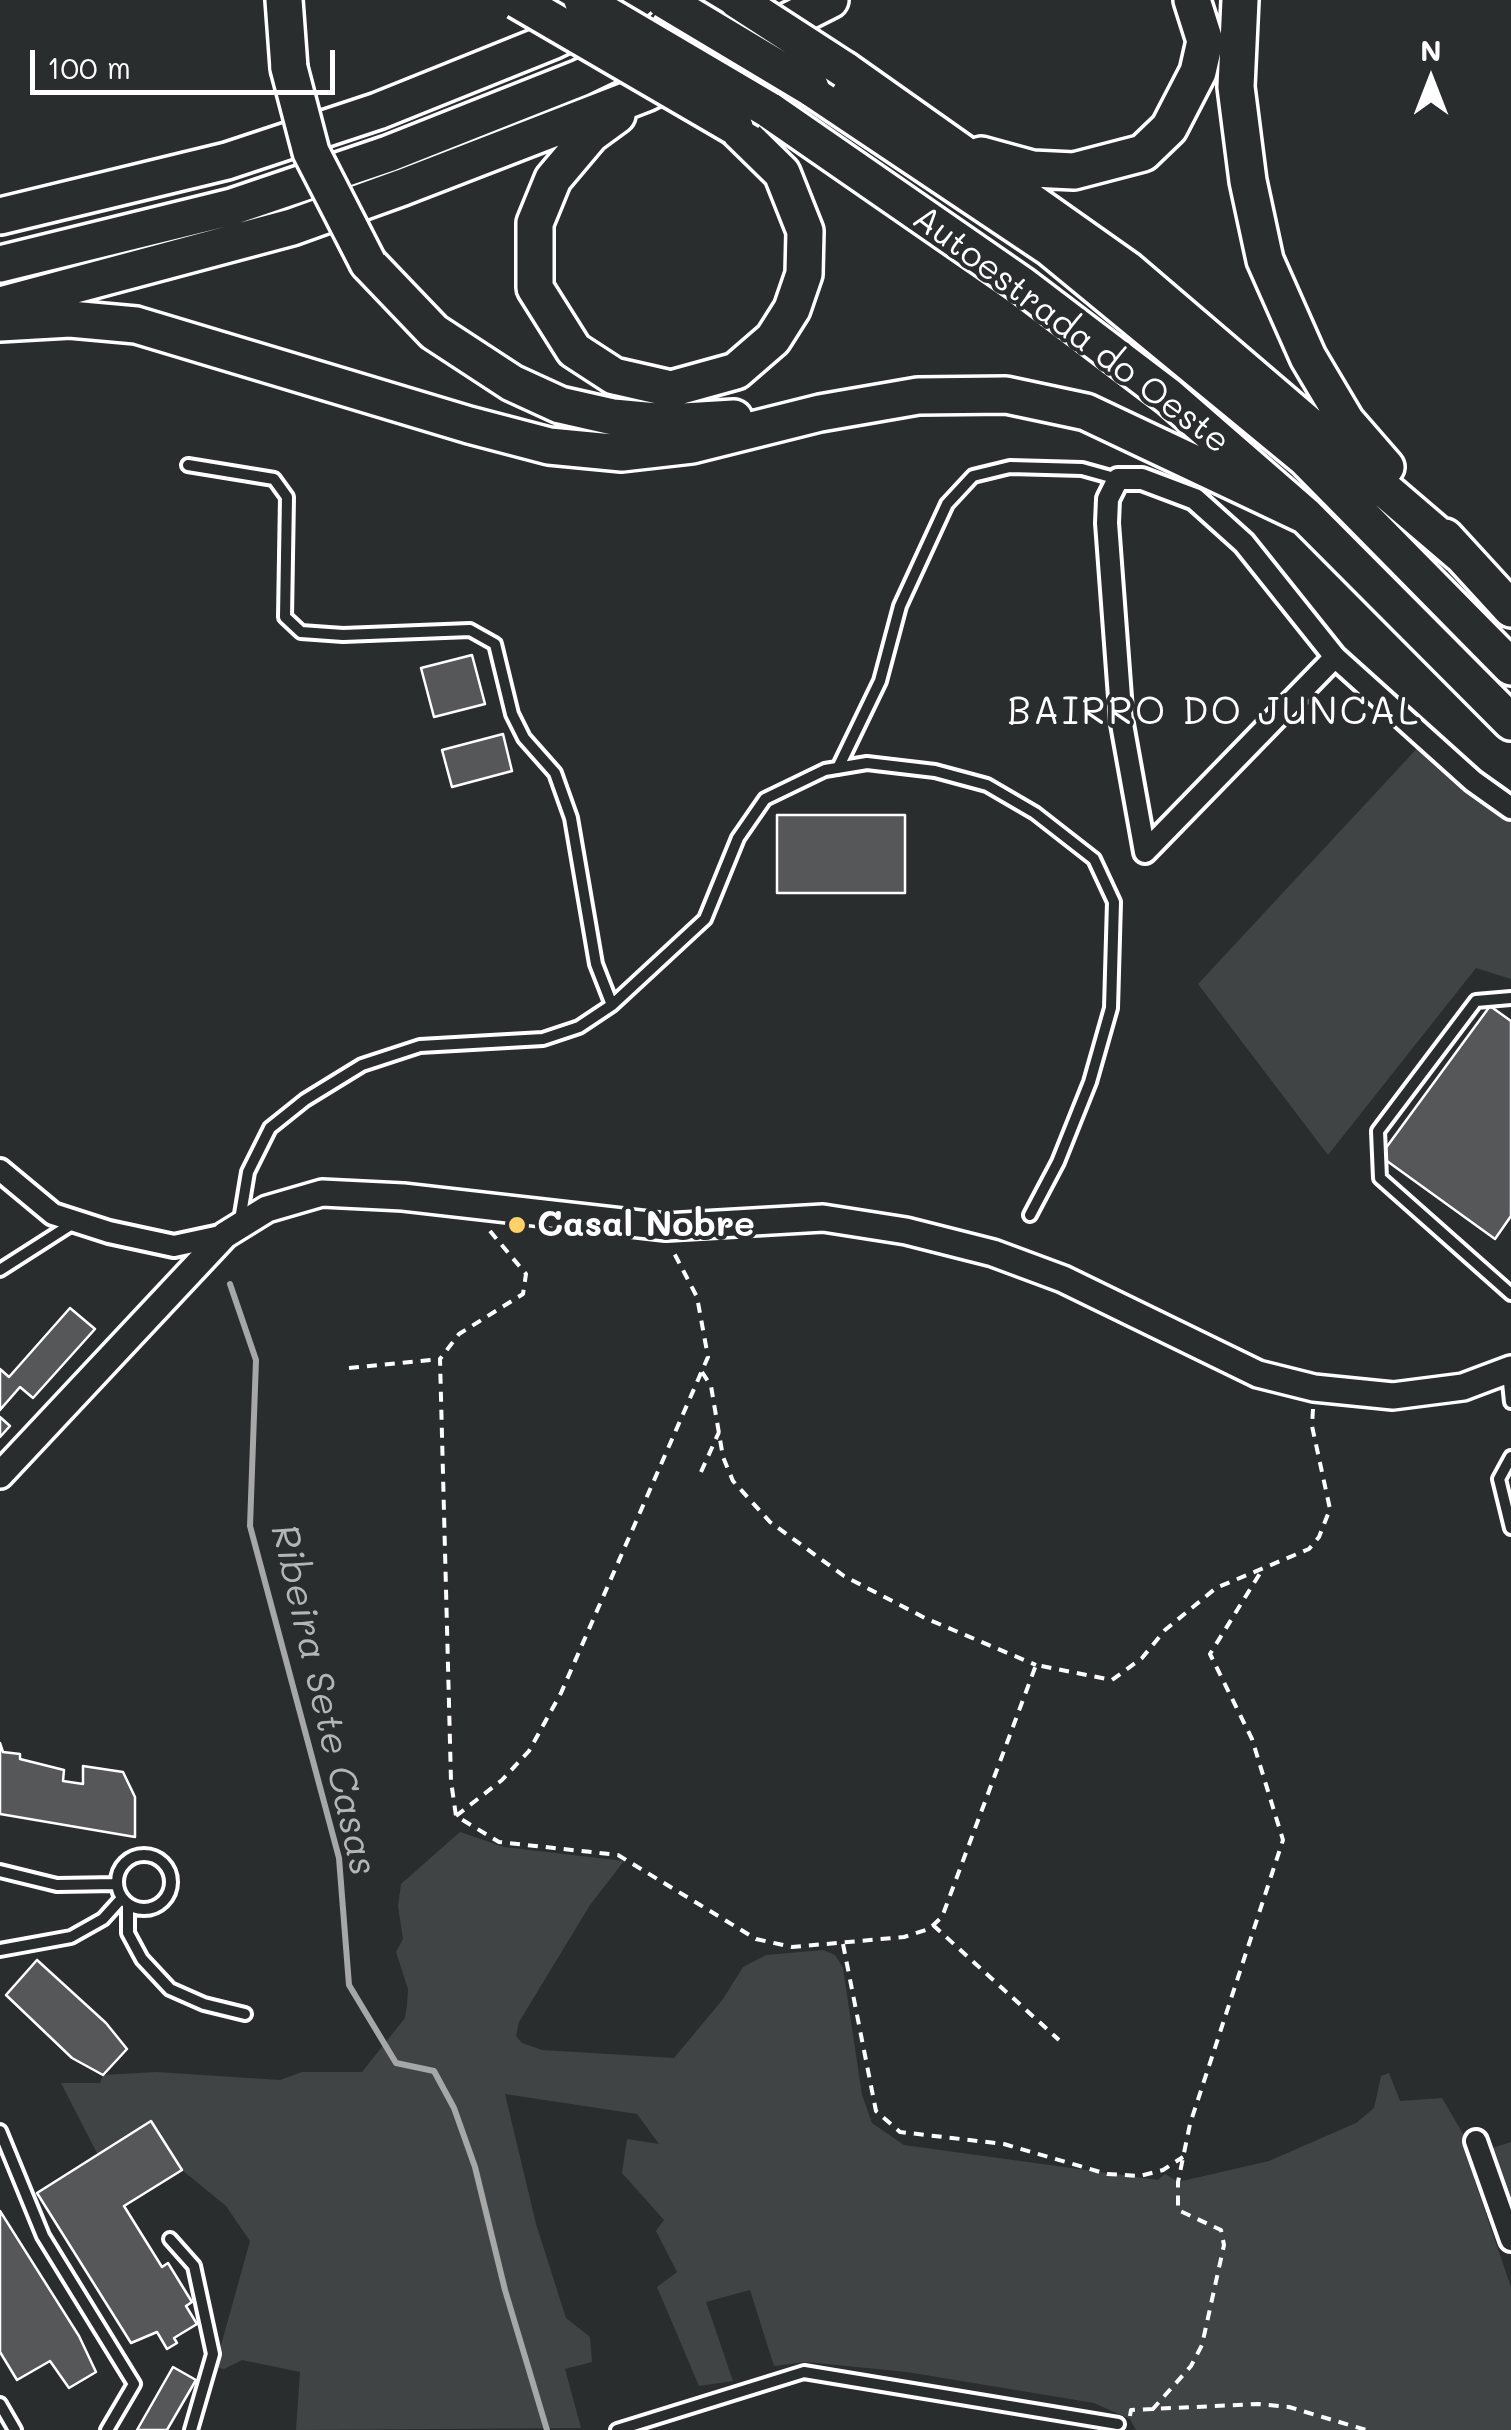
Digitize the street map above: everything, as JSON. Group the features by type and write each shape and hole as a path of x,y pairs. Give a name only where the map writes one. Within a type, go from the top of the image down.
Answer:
{"highway":[{"path":"284,0 288,68 311,152 368,263 434,332 512,383 560,405 667,422 820,413"},
{"path":"517,0 736,128 782,173 805,231 804,274 792,309 774,338 736,371 671,389 614,376 574,350 534,288 535,222 552,179 579,148 646,94"},
{"name":"Autoestrada do Oeste","path":"582,0 769,110 1022,285 1168,396 1306,516 1511,722"},
{"path":"0,216 228,161 378,111 552,41 638,0"},
{"name":"Autoestrada do Oeste","path":"664,0 811,88 1050,248 1305,458 1511,667"},
{"path":"0,264 232,207 388,154 580,78 739,0 846,70 1128,270 1460,554"},
{"path":"0,305 292,227 646,94 830,0"},
{"path":"961,150 1032,169 1074,172 1142,153 1168,128 1198,72 1206,41 1192,0"},
{"path":"1240,0 1236,88 1248,181 1265,260 1308,357 1346,421 1511,609"},
{"path":"0,323 70,318 136,325 549,446 622,454 692,444 820,413 918,396 1022,399 1086,412 1144,436 1306,516"}],"street":[{"path":"1335,657 1145,852 1122,724 1107,523 1108,499 1118,479 1142,478 1195,499 1244,542 1335,657 1473,780 1511,808"},
{"path":"0,1170 53,1214 76,1222 174,1246 232,1231"},
{"path":"0,1476 232,1231 268,1209 322,1193 666,1227 824,1218 976,1248 1062,1280 1258,1374 1314,1388 1393,1396 1463,1386 1509,1370"},
{"path":"1476,2141 1511,2240"}],"lane":[{"path":"188,465 274,479 287,497 285,617 301,632 344,636 470,630 495,644 512,714 524,738 555,773 572,818 596,964 612,1004"},
{"path":"838,768 880,680 900,606 947,504 973,476 1010,467 1082,469 1118,479"},
{"path":"232,1231 248,1172 270,1128 362,1065 420,1046 543,1039 579,1026 612,1004 705,919 738,838 765,799 838,768 867,763 987,784 1094,859 1114,902 1111,1008 1077,1114 1030,1215"},
{"path":"1511,998 1476,1002 1378,1131 1380,1178 1511,1294"},
{"path":"0,1270 76,1222"},
{"path":"1509,1370 1511,1402"},
{"path":"1511,1457 1499,1479 1511,1528"},
{"path":"125,1901 146,1909 163,1902 171,1886 168,1868 154,1856 136,1856 121,1866 116,1884 125,1901 128,1933 142,1959 170,1990 245,2014"},
{"path":"0,1871 57,1885 116,1884"},
{"path":"0,1950 71,1936 103,1919 125,1901"},
{"path":"0,2131 43,2236 134,2384 107,2430"},
{"path":"170,2239 194,2266 213,2354 192,2430"},
{"path":"619,2430 804,2372 1124,2422"},
{"path":"0,2404 15,2430"}],"path":[{"path":"468,1205 526,1274 523,1294 459,1334 440,1359 450,1781 456,1816 499,1842 618,1854 756,1939 792,1947 904,1936 934,1925 942,1917 1036,1666"},
{"path":"456,1816 502,1780 529,1750 561,1692 708,1357 696,1297 676,1262 666,1227"},
{"path":"349,1368 440,1359"},
{"path":"702,1372 711,1386 718,1432 733,1482 784,1533 860,1585 1036,1666 1112,1680 1142,1658 1165,1630 1216,1588 1308,1549 1326,1522 1328,1493 1312,1426 1314,1388"},
{"path":"701,1472 718,1432"},
{"path":"1152,2410 1191,2366 1202,2345 1224,2245 1221,2230 1178,2210 1182,2157 1283,1840 1252,1739 1210,1654 1224,1626 1264,1568"},
{"path":"934,1925 1059,2040"},
{"path":"843,1944 876,2112 900,2132 1004,2144 1107,2174 1140,2176 1182,2157"},
{"path":"1124,2422 1131,2410 1223,2403 1273,2405 1366,2430"}],"shaded area":[{"path":"1424,741 1511,803 1511,979 1476,968 1328,1155 1198,984"},
{"path":"460,1832 504,1847 624,1861 590,1905 519,2022 516,2036 522,2043 542,2050 674,2058 723,1999 743,1967 766,1955 823,1950 835,1955 843,1968 862,2095 872,2123 904,2145 1158,2180 1165,2174 1178,2182 1269,2161 1356,2123 1374,2108 1381,2076 1389,2073 1400,2101 1442,2098 1472,2149 1474,2179 1511,2287 1511,2430 1136,2430 1130,2419 1094,2403 907,2372 806,2362 774,2366 750,2290 706,2302 733,2381 699,2386 657,2287 677,2272 656,2231 664,2220 622,2173 627,2139 659,2144 637,2114 505,2094 536,2224 566,2318 590,2337 592,2362 565,2369 581,2428 296,2430 300,2372 242,2360 224,2369 215,2367 250,2241 226,2206 182,2170 151,2122 98,2155 61,2083 100,2083 103,2075 156,2072 280,2080 302,2072 362,2072 405,2018 408,1989 396,1952 403,1939 398,1906 401,1884"},
{"path":"1511,2142 1511,2210 1492,2148"}],"building":[{"path":"472,655 485,704 434,717 421,668"},
{"path":"503,734 512,771 452,787 442,750"},
{"path":"777,815 905,815 905,893 777,893"},
{"path":"1490,1006 1511,1021 1511,1216 1495,1239 1380,1156"},
{"path":"70,1308 95,1329 33,1398 20,1387 0,1410 0,1369 9,1377"},
{"path":"0,1417 10,1426 0,1437"},
{"path":"0,1743 3,1752 64,1770 63,1781 83,1784 83,1766 123,1772 135,1797 135,1837 0,1814"},
{"path":"37,1960 106,2023 127,2049 103,2075 72,2058 6,1995"},
{"path":"151,2121 182,2170 124,2206 162,2267 168,2263 192,2302 186,2306 197,2324 174,2338 177,2343 167,2349 157,2332 131,2343 37,2193"},
{"path":"0,2211 79,2336 96,2372 69,2388 50,2361 17,2380 0,2352"},
{"path":"173,2367 196,2380 167,2430 137,2430"}],"waterway":[{"name":"Ribeira Sete Casas","path":"230,1284 256,1360 250,1526 339,1858 349,1985 396,2063 434,2071 454,2108 475,2167 505,2290 547,2430"}],"place":[{"name":"Casal Nobre","path":"517,1225"}],"district":[{"name":"BAIRRO DO JUNCAL","path":"1214,712"}]}
